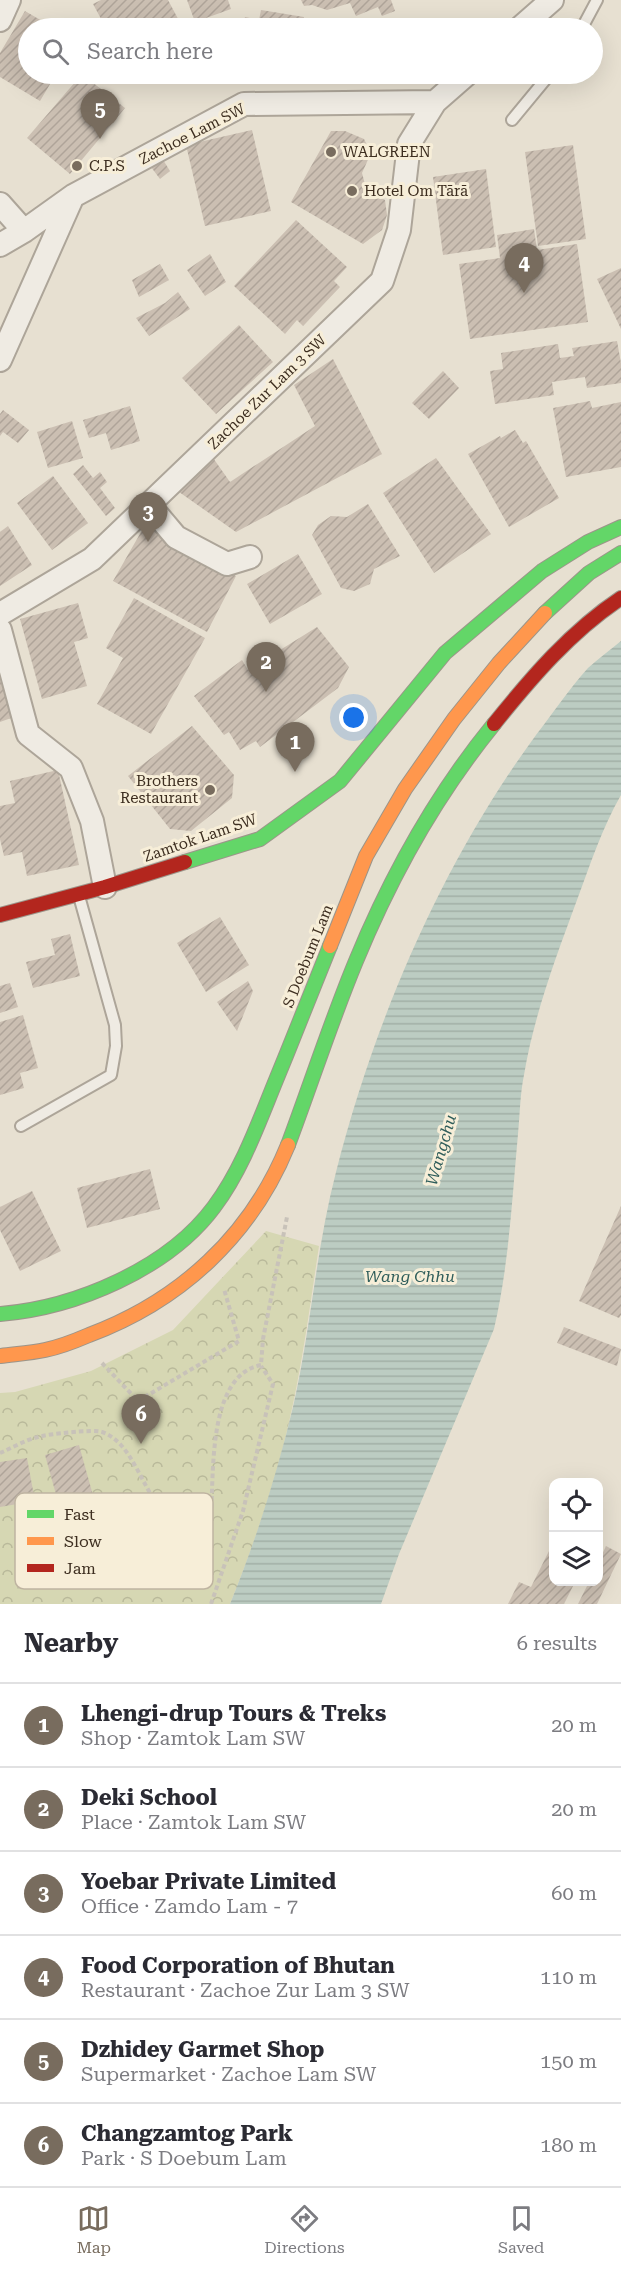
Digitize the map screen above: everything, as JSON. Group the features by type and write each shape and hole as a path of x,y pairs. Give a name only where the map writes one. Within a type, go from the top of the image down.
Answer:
{"main road":[{"name":"Zamtok Lam SW","path":"0,915 105,887 260,838 340,781 445,653 542,571 588,542 621,527"},
{"name":"S Doebum Lam","path":"0,1314 46,1307 78,1298 115,1282 159,1256 207,1216 226,1189 250,1145 366,856 405,789 454,719 552,605 589,573 621,553"},
{"path":"0,1356 43,1350 127,1321 176,1290 212,1261 236,1234 257,1205 280,1164 357,957 399,868 433,807 478,742 521,689 573,635 621,598"}],"street":[{"path":"0,20 9,0"},
{"path":"531,18 552,0"},
{"path":"435,102 456,84"},
{"name":"Zachoe Lam SW","path":"0,245 73,196 244,104 435,102"},
{"name":"Zachoe Zur Lam 3 SW","path":"0,614 92,559 382,281 399,230 409,144 435,102"},
{"path":"0,360 73,196"},
{"path":"0,204 24,231"},
{"path":"149,505 176,537 227,564 250,557"},
{"path":"0,630 28,734 71,768 92,821 105,887"}],"lane":[{"path":"587,18 597,0"},
{"path":"512,120 542,84"},
{"path":"21,1126 111,1075 116,1046 115,1025 78,893"}],"path":[{"path":"211,1604 243,1511 273,1384 261,1365 263,1339 289,1209"},
{"path":"212,1493 218,1415 231,1384 249,1368 261,1365"},
{"path":"0,1453 38,1437 98,1431 124,1446 149,1493"}],"green space":[{"path":"266,1231 319,1246 301,1365 281,1455 266,1506 230,1604 0,1604 0,1393 15,1392 91,1371 173,1330"}],"water":[{"name":"Wang Chhu","path":"621,641 621,795 592,860 554,965 528,1053 522,1089 507,1256 494,1329 399,1554 381,1604 230,1604 257,1531 287,1432 299,1378 323,1230 336,1172 370,1057 392,1000 415,944 442,889 502,784 581,676"}],"building":[{"path":"101,0 168,0 178,18 101,18 93,4"},
{"path":"187,0 228,0 231,9 206,18 194,18"},
{"path":"301,0 391,0 395,11 382,16 378,7 356,16 350,3 327,10 312,5 304,6"},
{"path":"261,10 304,17 304,18 259,18"},
{"path":"25,11 37,18 21,18"},
{"path":"18,23 18,84 50,84 40,101 0,77 0,53"},
{"path":"73,84 95,84 125,108 70,174 27,138"},
{"path":"252,130 271,211 205,226 186,145"},
{"path":"331,131 345,131 364,139 371,153 362,173 366,188 385,200 387,215 382,230 363,244 291,202"},
{"path":"573,145 586,239 538,246 525,152"},
{"path":"160,155 170,171 160,179 148,163"},
{"path":"486,169 496,247 443,255 433,177"},
{"path":"296,220 347,267 334,281 340,287 303,326 297,320 285,334 234,286"},
{"path":"534,229 537,250 577,244 588,322 470,339 459,264 500,258 497,235"},
{"path":"210,254 226,282 205,296 187,270"},
{"path":"160,264 169,280 139,297 132,280"},
{"path":"621,268 621,329 597,279"},
{"path":"178,292 190,309 149,336 136,318 165,303"},
{"path":"239,325 273,362 216,414 182,378"},
{"path":"617,341 621,363 621,383 587,388 585,377 552,382 554,395 495,404 490,371 503,369 501,353 558,344 560,358 574,356 572,348"},
{"path":"333,359 382,454 236,532 172,487 211,455 230,482 315,426 294,385"},
{"path":"443,371 459,388 429,419 412,403"},
{"path":"590,401 592,408 621,402 621,467 566,477 553,408"},
{"path":"130,406 140,441 111,450 106,433 89,438 83,420"},
{"path":"3,410 29,430 18,443 3,432 0,436 0,414"},
{"path":"72,421 83,458 48,468 37,432"},
{"path":"515,430 523,443 526,441 559,498 509,527 468,454"},
{"path":"436,458 491,534 434,573 383,493"},
{"path":"83,465 93,478 100,472 107,482 100,488 115,508 106,516 73,474"},
{"path":"53,476 88,523 52,550 17,503"},
{"path":"368,504 400,556 374,569 370,584 354,591 341,588 312,535 318,525 331,516 347,517"},
{"path":"145,525 236,576 207,632 113,581"},
{"path":"8,526 32,565 0,586 0,532"},
{"path":"298,554 322,594 270,624 247,584"},
{"path":"134,598 205,638 151,734 97,704 123,658 106,648"},
{"path":"78,603 88,638 74,642 87,686 42,699 20,619"},
{"path":"317,627 349,667 338,688 260,747 256,741 240,750 229,732 224,735 194,696 242,660 248,670"},
{"path":"0,679 14,717 0,722"},
{"path":"192,726 234,775 232,798 191,831 170,829 128,776"},
{"path":"58,770 79,865 27,876 22,852 4,856 0,839 0,806 15,803 10,781"},
{"path":"220,917 249,965 206,992 177,943"},
{"path":"70,934 80,976 33,988 26,962 55,955 51,939"},
{"path":"248,981 253,991 237,1031 217,1002"},
{"path":"10,983 18,1007 0,1013 0,986"},
{"path":"23,1015 38,1068 20,1073 24,1088 0,1095 0,1022"},
{"path":"150,1169 160,1209 87,1228 77,1188"},
{"path":"32,1191 61,1251 20,1271 0,1230 0,1207"},
{"path":"621,1206 621,1315 619,1318 579,1301"},
{"path":"564,1327 621,1349 617,1366 557,1343"},
{"path":"79,1445 92,1493 56,1493 45,1455"},
{"path":"27,1458 34,1493 15,1493 15,1504 0,1507 0,1462"},
{"path":"606,1546 621,1554 597,1604 578,1604 587,1586 603,1586 603,1552"},
{"path":"549,1551 549,1586 573,1586 564,1604 508,1604 519,1582 531,1587"}],"traffic: fast":[{"path":"185,862 260,839 340,781 445,653 542,571 588,542 621,527"},
{"path":"545,613 589,573 621,553"},
{"path":"288,1145 347,984 384,898 434,808 494,724"},
{"path":"0,1314 59,1303 118,1282 146,1267 195,1229 224,1193 248,1148 330,946"}],"traffic: slow":[{"path":"330,946 366,856 405,789 454,719 499,663 545,613"},
{"path":"0,1356 62,1346 122,1321 153,1304 182,1284 233,1236 273,1178 288,1145"}],"traffic: jam":[{"path":"494,724 537,673 569,640 621,598"},
{"path":"0,915 105,887 185,862"}],"place":[{"name":"Dzhidey Garmet Shop","path":"100,139"},
{"name":"WALGREEN","path":"331,152"},
{"name":"C.P.S","path":"77,166"},
{"name":"Hotel Om Tārā","path":"352,191"},
{"name":"Food Corporation of Bhutan","path":"524,293"},
{"name":"Yoebar Private Limited","path":"148,542"},
{"name":"Deki School","path":"266,692"},
{"name":"Lhengi-drup Tours & Treks","path":"295,772"},
{"name":"Brothers Restaurant","path":"210,790"},
{"name":"Changzamtog Park","path":"141,1444"}],"water label":[{"name":"Wangchu","path":"441,1150"}]}
